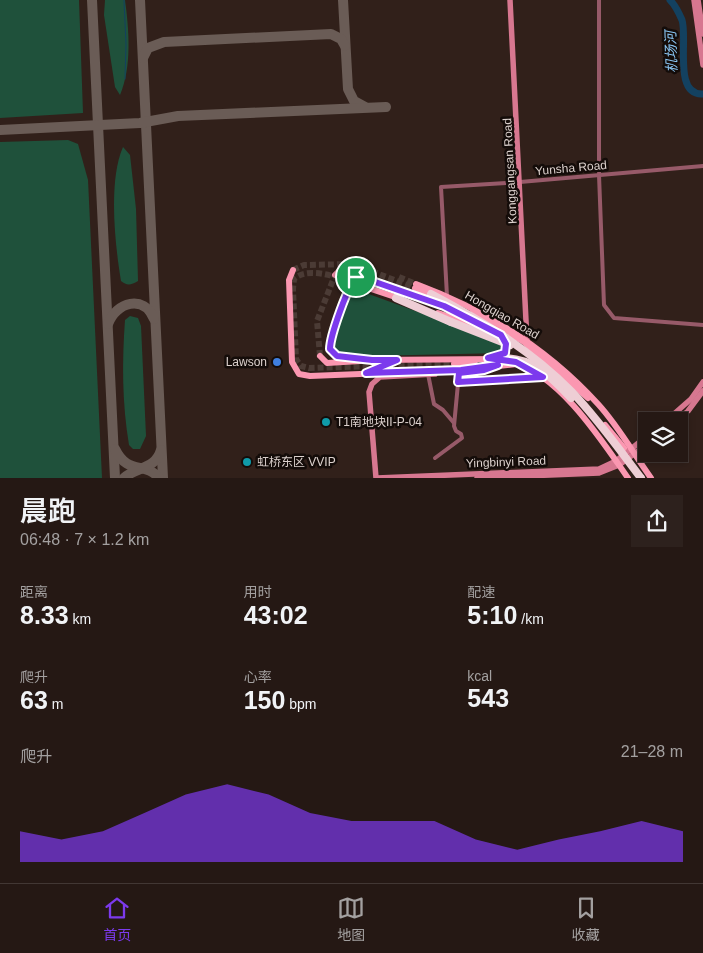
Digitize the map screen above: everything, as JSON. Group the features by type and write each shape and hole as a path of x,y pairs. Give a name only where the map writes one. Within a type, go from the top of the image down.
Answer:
{"highway":[{"path":"432,294 510,340 547,369 584,405 640,478"},
{"path":"396,298 451,322 503,341 547,369"},
{"path":"498,362 525,361 543,371 557,382 597,426 634,478"},
{"path":"524,366 557,382"}],"main road":[{"name":"Konggangsan Road","path":"510,0 528,341"},
{"path":"694,0 703,65"},
{"path":"698,0 703,34"},
{"path":"334,275 342,268"},
{"path":"293,270 289,280 292,362 296,371 310,376 461,370 498,362"},
{"path":"372,360 337,356 330,349 330,342 353,280 361,276 444,306 499,334 529,352 569,385 629,449"},
{"name":"Hongqiao Road","path":"629,449 622,433 599,405 562,368 528,341 488,317 447,296 416,286 486,320 524,342 588,398 651,478"},
{"path":"320,356 327,363 372,360 488,358 505,353 506,344 499,334 365,287"},
{"path":"404,292 447,296"},
{"path":"488,358 498,362"},
{"path":"366,373 397,360"},
{"path":"378,478 369,392 372,384 380,377 484,370 498,362"},
{"path":"454,364 498,362 524,366 543,377 579,413 628,478"},
{"path":"676,412 691,399 703,382"},
{"path":"686,412 703,391"},
{"path":"629,449 638,443"},
{"path":"629,449 638,447"},
{"name":"Yingbinyi Road","path":"477,478 605,472 618,463 629,449"},
{"name":"Yingbinyi Road","path":"378,478 587,470 618,463"}],"street":[{"path":"600,0 599,175 604,305 614,318 703,325"},
{"name":"Yunsha Road","path":"447,296 441,186 520,182 703,166"},
{"path":"435,458 462,438 462,434 456,431 454,423 459,373"},
{"path":"428,374 434,404 443,410 454,423"},
{"path":"458,382 543,377"}],"green space":[{"path":"0,0 79,0 83,113 0,118"},
{"path":"105,0 125,0 128,23 128,60 120,95 115,87 104,15"},
{"path":"68,140 78,144 88,180 102,478 0,478 0,142"},
{"path":"123,147 130,155 136,209 138,281 129,284 121,281 114,213 118,161"},
{"path":"355,289 503,343 504,353 367,356 338,352 333,345 334,335 351,292"},
{"path":"130,316 138,318 141,326 146,436 140,449 133,449 129,445 125,414 123,382 124,336 125,320"}],"waterway":[{"path":"124,0 125,79"},
{"name":"机场河","path":"670,0 682,20 684,65 688,86 694,92 703,94"}],"taxiway":[{"path":"92,0 115,478"},
{"path":"140,0 163,478"},
{"path":"343,0 348,89 354,101 365,107"},
{"path":"143,58 148,48 164,42 331,34 341,39 345,46"},
{"path":"0,130 140,123 178,116 386,107"},
{"path":"108,324 117,310 130,304 144,306 154,319"},
{"path":"115,449 125,463 148,470 159,478"},
{"path":"124,478 155,461 161,450"}],"tunnel":[{"path":"293,270 304,265 353,264 415,288"},
{"path":"365,287 319,273 309,273 294,279 296,359 301,366 309,368 454,364"},
{"path":"320,356 317,321 335,275"},
{"path":"399,277 416,284"}],"place":[{"name":"Lawson","path":"277,362"},
{"name":"T1南地块II-P-04","path":"326,422"},
{"name":"虹桥东区 VVIP","path":"247,462"}],"route":[{"path":"356,277 365,277 444,306 501,335 506,344 505,353 488,358 516,362 543,377 458,382 459,373 484,370 498,365 461,370 366,373 397,360 372,360 337,356 330,349 330,342 353,280 356,277"}]}
